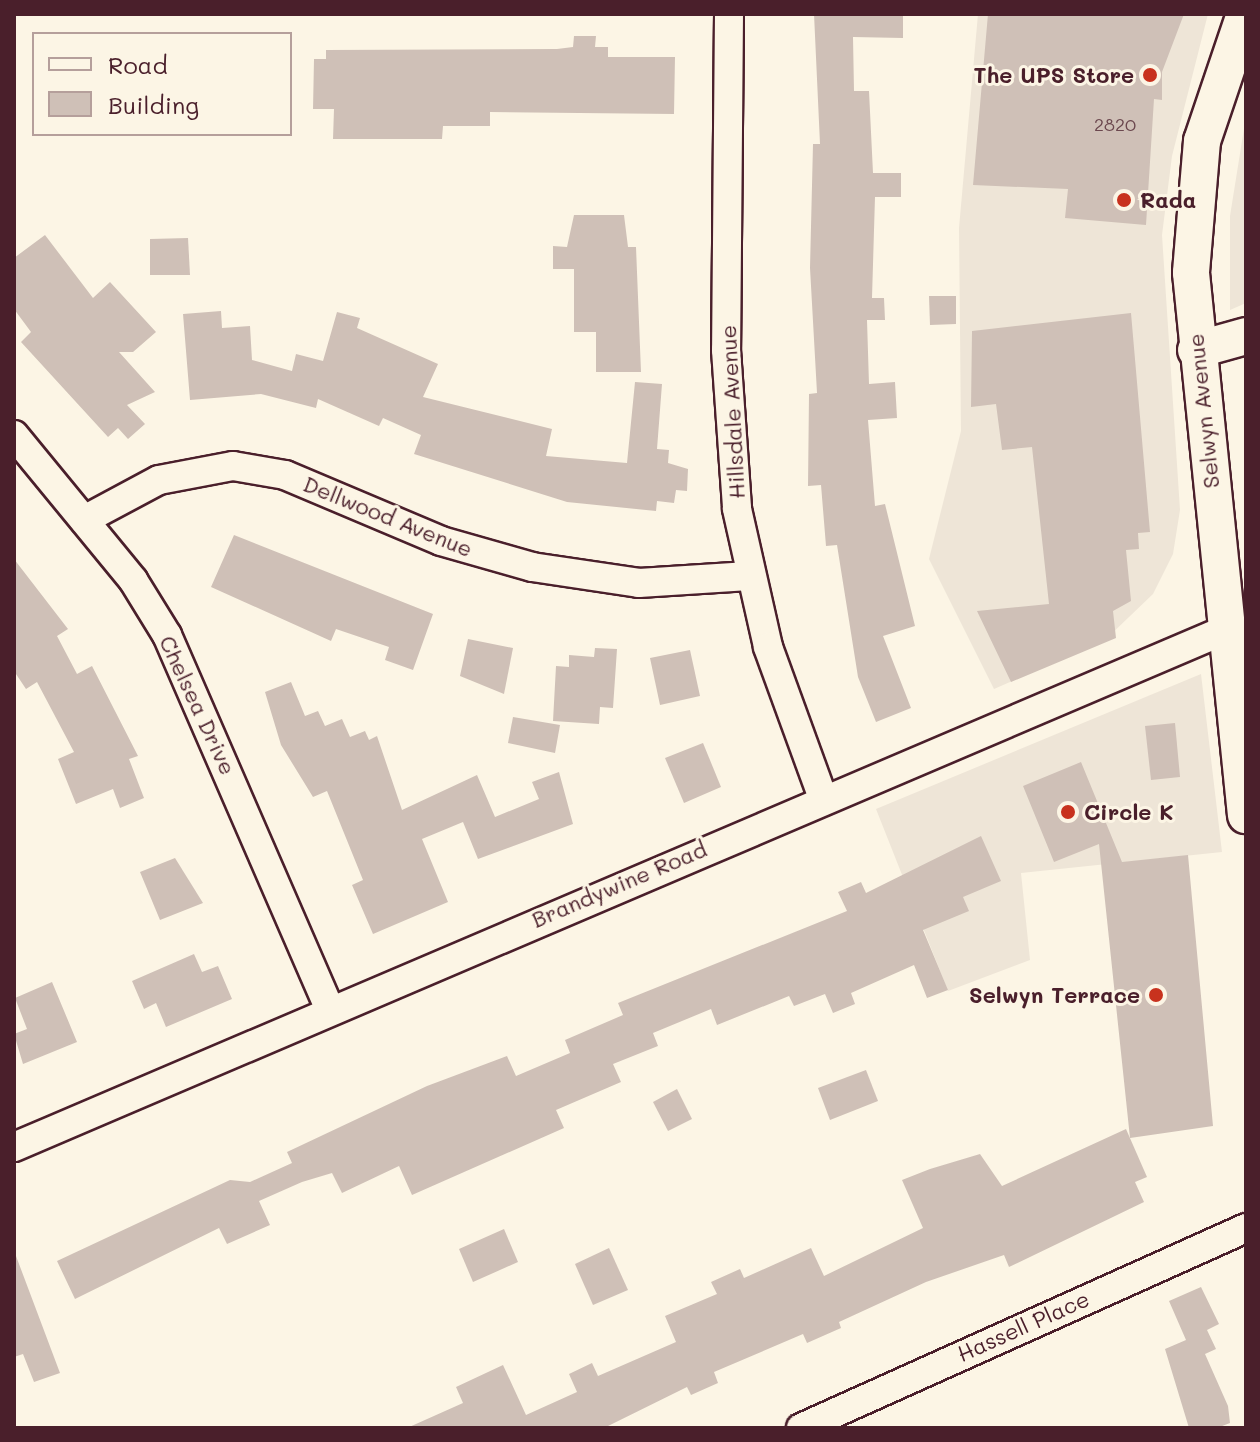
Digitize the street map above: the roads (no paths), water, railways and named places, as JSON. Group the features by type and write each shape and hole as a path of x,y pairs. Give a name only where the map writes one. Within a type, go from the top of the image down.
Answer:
{"street":[{"name":"Hillsdale Avenue","path":"729,14 728,413 749,576 823,798"},
{"name":"Selwyn Avenue","path":"1245,14 1210,106 1198,165 1191,273 1196,350 1246,815"},
{"path":"1196,350 1246,336"},
{"name":"Chelsea Drive","path":"14,435 143,595 186,672 329,1007"},
{"name":"Dellwood Avenue","path":"84,520 178,473 241,467 301,481 441,541 532,567 639,583 749,576"},
{"name":"Brandywine Road","path":"14,1147 329,1007 1227,629"},
{"name":"Hassell Place","path":"801,1428 1246,1228"}],"place":[{"name":"The UPS Store","path":"1150,75"},
{"name":"Rada","path":"1124,200"},
{"name":"Circle K","path":"1068,812"},
{"name":"Selwyn Terrace","path":"1156,995"}]}
